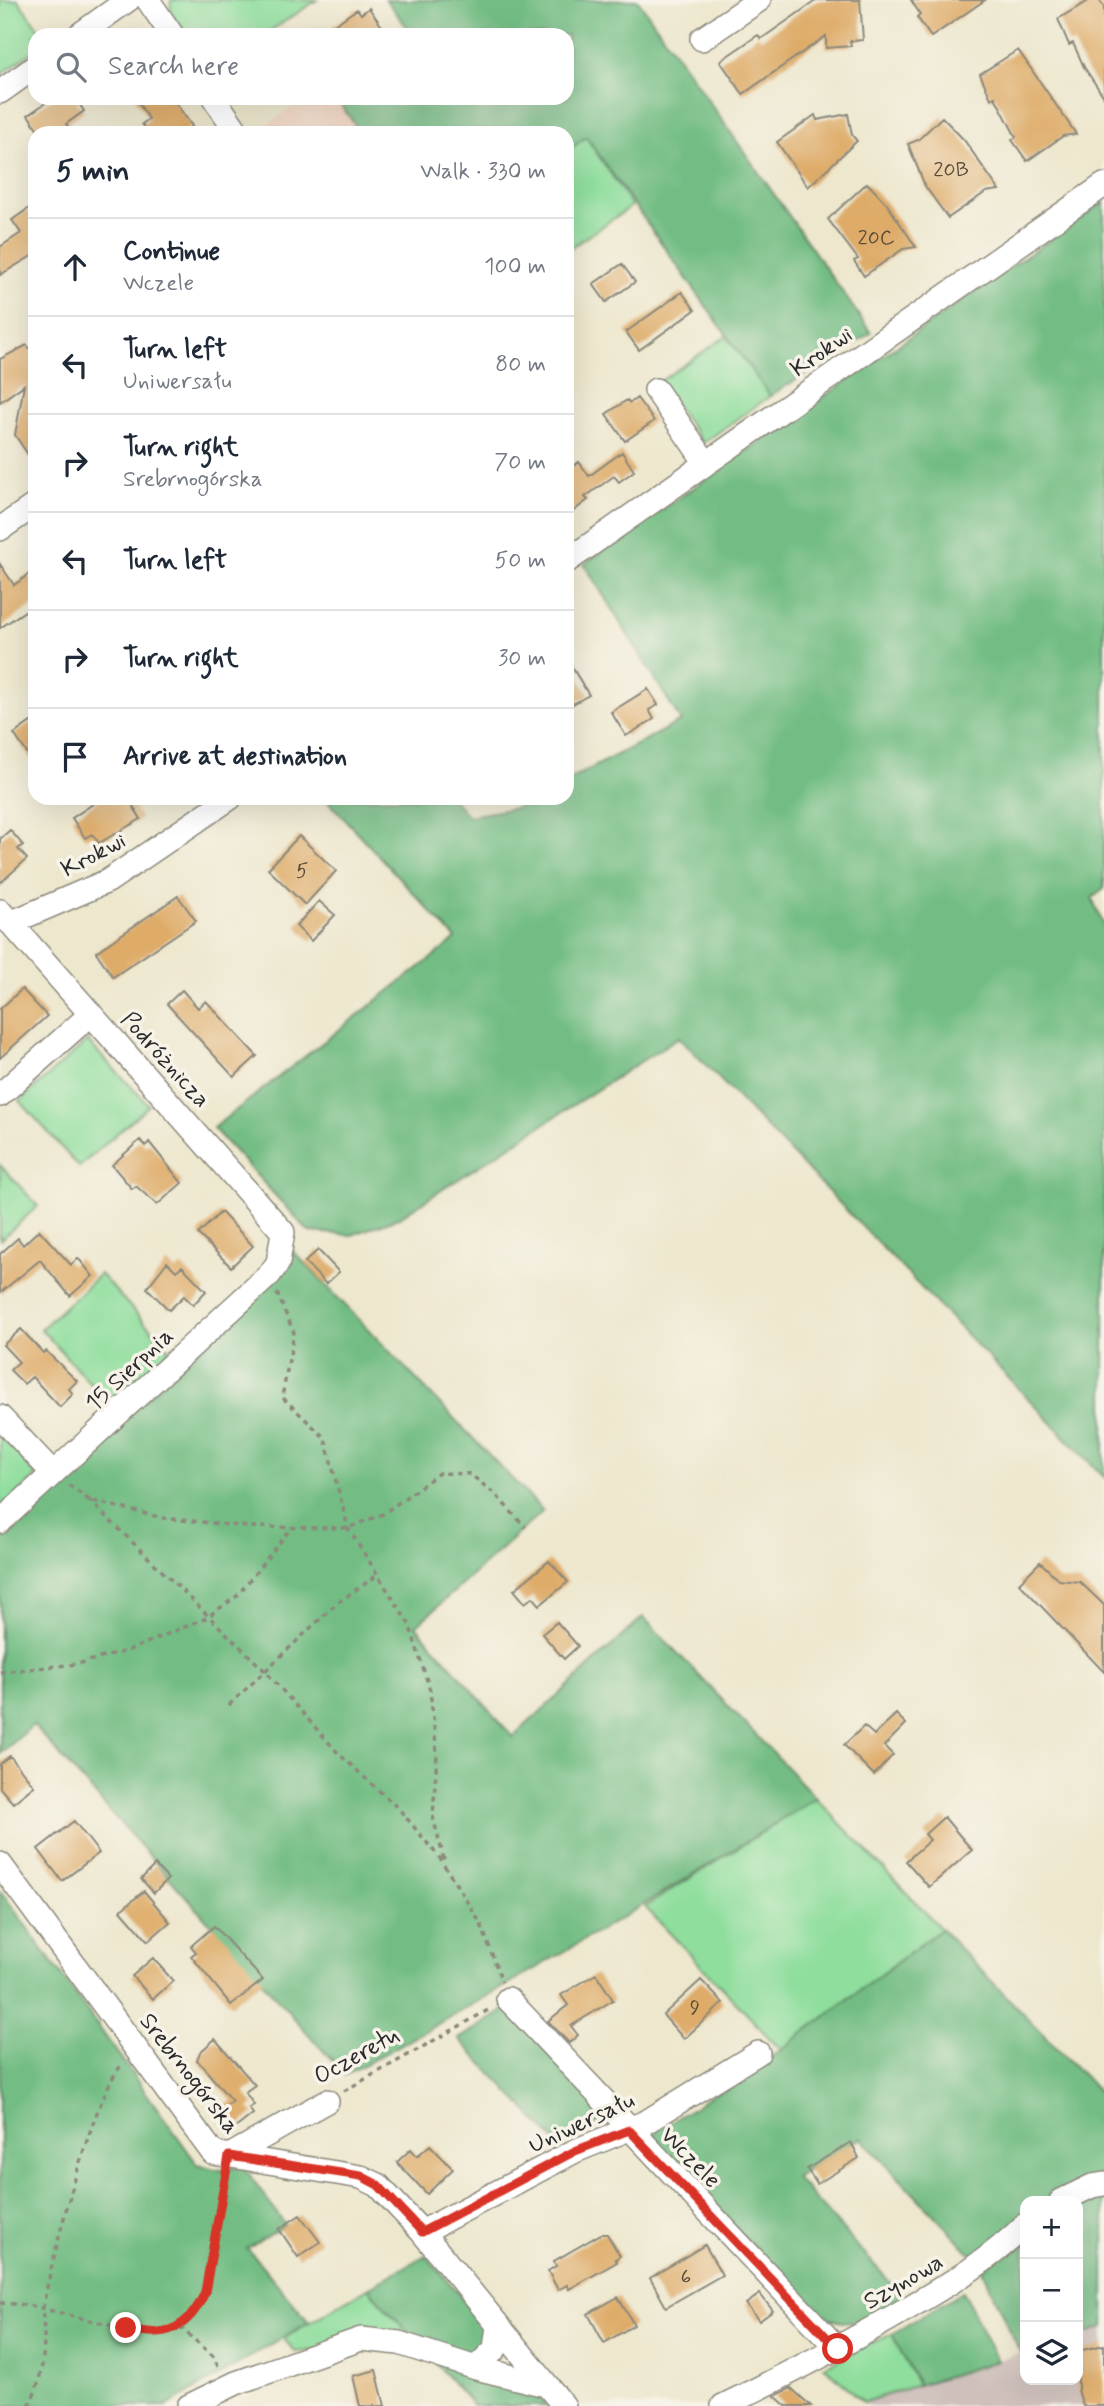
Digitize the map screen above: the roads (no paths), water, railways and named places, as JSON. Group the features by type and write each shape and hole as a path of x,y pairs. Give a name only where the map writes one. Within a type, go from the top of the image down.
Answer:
{"street":[{"path":"89,28 128,0"},
{"path":"148,0 167,28"},
{"path":"702,39 759,0"},
{"path":"0,92 28,72"},
{"path":"219,105 233,126"},
{"name":"Krokwi","path":"574,556 1104,185"},
{"path":"656,390 706,463"},
{"path":"0,529 28,510"},
{"name":"Krokwi","path":"5,917 108,881 220,805"},
{"name":"Podróżnicza","path":"5,917 278,1225 283,1232 282,1247"},
{"path":"0,1095 92,1014"},
{"name":"15 Sierpnia","path":"0,1522 269,1276 278,1263 282,1247"},
{"path":"0,1417 53,1474"},
{"name":"Srebrnogórska","path":"0,1864 214,2153 361,2176 378,2185 422,2232 564,2406"},
{"name":"Wczele","path":"508,1999 838,2349"},
{"name":"Uniwersału","path":"422,2232 575,2151 629,2130 758,2053"},
{"name":"Oczeretu","path":"229,2156 327,2101"},
{"path":"1071,2196 1092,2186 1104,2184"},
{"name":"Szynowa","path":"723,2406 838,2349 969,2272 999,2251 1020,2230"},
{"path":"475,2368 495,2349 498,2326"},
{"path":"189,2406 229,2386 362,2339 400,2343 475,2368 546,2385"}]}
